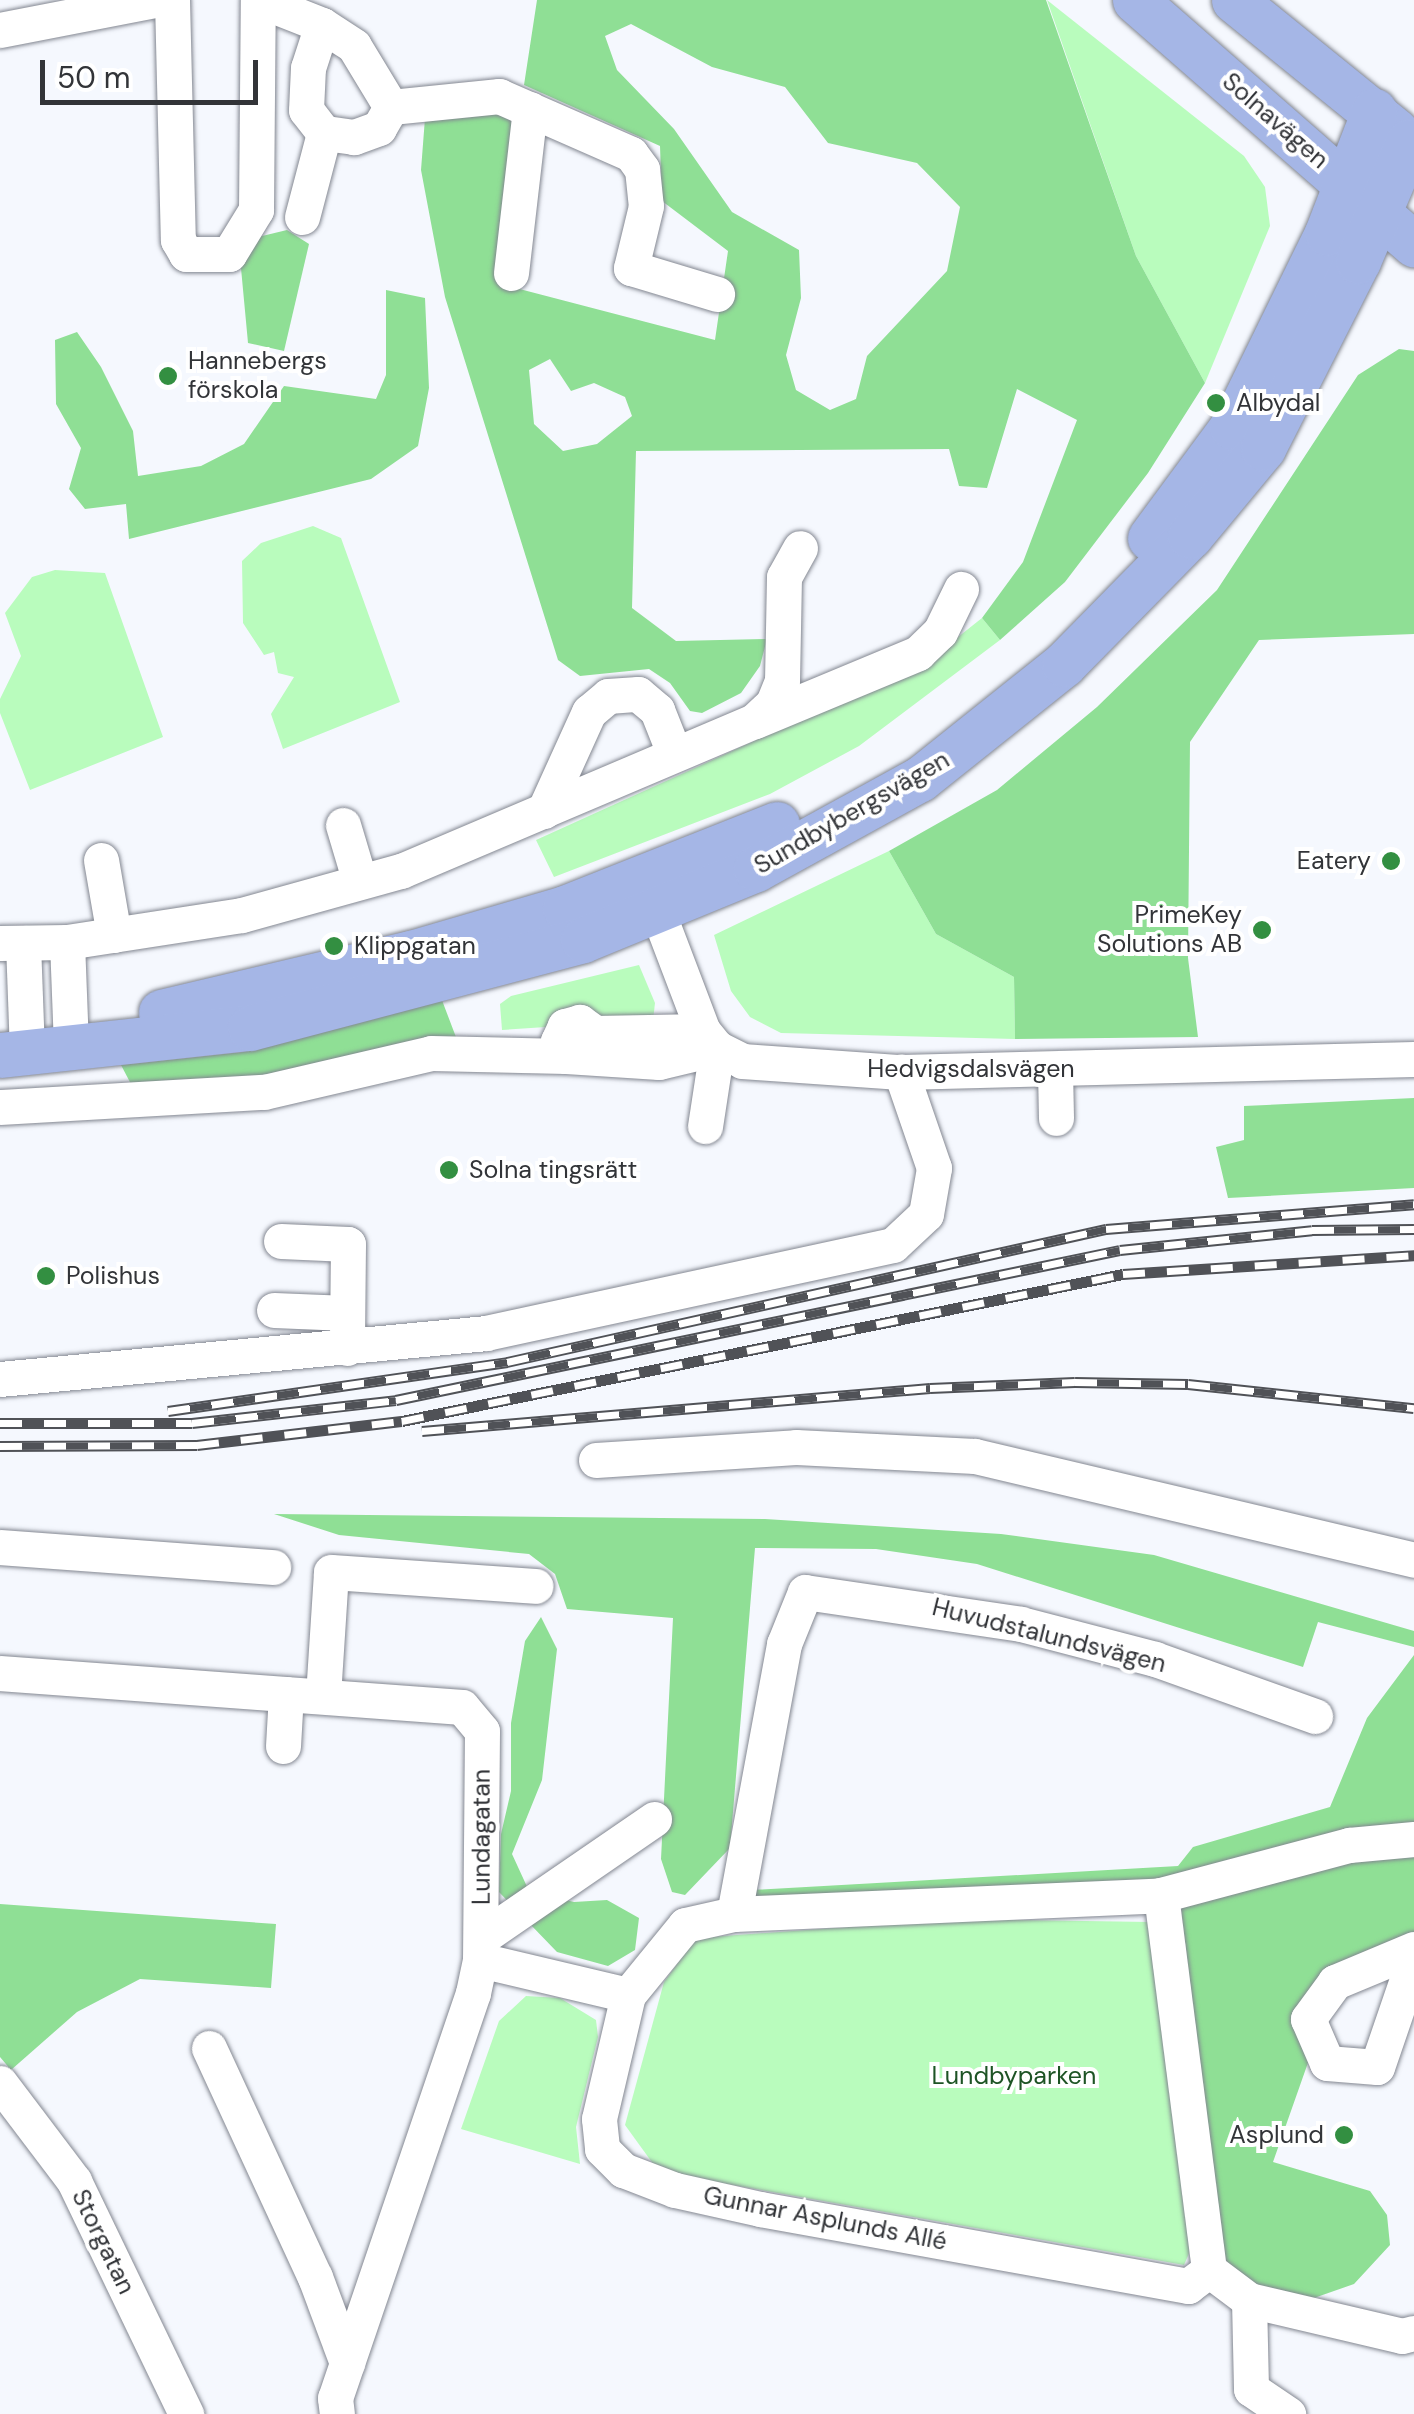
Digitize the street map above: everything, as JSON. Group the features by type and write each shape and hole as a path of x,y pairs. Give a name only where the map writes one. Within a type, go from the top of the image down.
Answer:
{"main road":[{"name":"Solnavägen","path":"1135,0 1414,244"},
{"path":"1234,0 1411,144"},
{"name":"Sundbybergsvägen","path":"1364,198 1374,111"},
{"name":"Sundbybergsvägen","path":"32,1039 250,1028 584,940 651,895 743,842 908,756 1046,647 1166,521 1232,427 1364,198 1411,144"}],"street":[{"path":"0,30 154,0"},
{"path":"172,0 178,240 186,254 229,254 256,210 258,0 322,25 354,46 391,107"},
{"path":"322,25 308,68 306,110 324,133 354,137 380,128 391,107"},
{"path":"391,107 478,93 530,109 632,154 642,169 646,206 631,268 716,294"},
{"path":"512,273 530,109"},
{"path":"302,217 324,133"},
{"path":"754,722 773,704 782,681 784,576 800,548"},
{"path":"32,1039 12,943 67,942 242,915 360,882 544,811 674,752 918,653 940,632 960,589"},
{"path":"544,811 589,712 608,696 638,694 657,710 674,752"},
{"path":"343,824 360,882"},
{"path":"101,860 114,936"},
{"path":"651,895 710,1040 705,1126"},
{"path":"32,1039 67,942"},
{"name":"Hedvigsdalsvägen","path":"0,1107 264,1092 431,1052 566,1056 558,1042 565,1026 580,1022 596,1033 710,1040 742,1061 901,1072 1414,1060"},
{"path":"1055,1070 1056,1118"},
{"path":"0,1379 347,1330 486,1333 893,1245 926,1214 934,1168 901,1072"},
{"path":"281,1241 348,1244 347,1330"},
{"path":"274,1310 347,1330"},
{"path":"596,1460 796,1447 975,1456 1414,1560"},
{"path":"0,1547 273,1566"},
{"path":"323,1696 331,1572 536,1586"},
{"name":"Huvudstalundsvägen","path":"734,1914 784,1644 805,1592 1021,1624 1173,1665 1315,1716"},
{"name":"Lundagatan","path":"0,1673 462,1706 482,1731 481,1949 348,2364 337,2414"},
{"path":"282,1746 286,1694"},
{"path":"481,1949 654,1819"},
{"name":"Gunnar Asplunds Allé","path":"1209,2270 1188,2286 760,2209 675,2190 623,2170 602,2149 599,2119 628,1995 685,1925 734,1914 1161,1895 1349,1845 1414,1839"},
{"path":"1161,1895 1209,2270 1249,2300 1402,2336 1414,2333"},
{"path":"481,1949 628,1995"},
{"path":"1414,1949 1335,1982 1308,2019 1327,2064 1378,2067 1414,1959"},
{"path":"209,2048 240,2105 348,2364"},
{"name":"Storgatan","path":"0,2083 74,2180 186,2414"},
{"path":"1249,2300 1251,2389 1288,2414"}],"green space":[{"path":"537,0 1046,0 1136,256 1205,383 1148,473 1065,582 1000,640 982,618 1023,562 1077,420 1017,389 987,488 959,486 949,449 636,451 632,608 676,641 767,639 760,666 741,693 702,713 690,711 670,683 649,669 580,676 558,660 445,297 421,170 425,118 486,107 513,117 497,283 715,340 728,251 662,201 660,146 524,85","holes":["631,24 712,67 785,87 828,143 917,163 960,207 947,271 867,356 856,399 830,410 796,390 786,355 801,298 799,250 732,212 674,129 617,70 605,36","550,359 571,391 594,383 625,397 632,416 597,444 563,451 534,424 529,370"]},
{"path":"1047,0 1244,156 1265,187 1270,226 1205,383 1136,256"},
{"path":"287,230 309,244 284,351 248,343 241,268 258,237"},
{"path":"386,290 425,298 429,388 418,446 371,479 129,539 126,504 85,509 69,489 81,448 56,404 55,340 77,332 101,367 133,431 138,476 201,466 244,444 284,386 376,399 386,375"},
{"path":"1399,349 1414,351 1414,634 1259,640 1190,742 1188,958 1198,1037 1015,1039 1014,977 936,934 889,851 997,790 1097,707 1217,590 1358,375"},
{"path":"313,526 341,538 400,702 283,749 271,714 294,677 278,673 274,652 264,655 243,623 242,561 261,543"},
{"path":"55,570 105,573 163,737 30,790 0,713 0,699 21,656 5,613 32,577"},
{"path":"982,618 1000,640 859,746 770,794 554,877 536,840 924,664"},
{"path":"889,851 936,934 1014,977 1015,1039 781,1033 750,1017 731,991 714,935"},
{"path":"639,965 655,1003 653,1020 502,1030 500,1004 511,996"},
{"path":"440,995 459,1045 262,1086 132,1086 121,1065 243,1052"},
{"path":"1414,1098 1414,1188 1228,1198 1216,1147 1244,1140 1244,1106"},
{"path":"274,1514 765,1519 1001,1534 1154,1555 1414,1631 1414,1647 1318,1622 1303,1667 977,1564 876,1549 755,1548 730,1848 685,1895 672,1892 661,1859 673,1618 567,1609 555,1574 529,1554 339,1535"},
{"path":"541,1617 557,1649 542,1780 512,1854 529,1891 574,1902 607,1900 639,1918 635,1950 608,1966 557,1952 499,1892 501,1834 511,1791 511,1723 525,1641"},
{"path":"1414,1655 1414,1939 1328,1975 1310,2057 1273,2162 1370,2191 1387,2215 1390,2245 1354,2284 1314,2298 1262,2301 1223,2259 1178,1883 753,1905 752,1890 1178,1866 1193,1847 1330,1807 1367,1718"},
{"path":"0,1904 276,1924 271,1988 140,1979 77,2012 11,2070 0,2057"},
{"name":"Lundbyparken","path":"958,1919 1151,1922 1194,2242 1184,2265 659,2172 625,2125 664,1982 696,1938"},
{"path":"526,1996 560,1998 596,2020 598,2037 576,2127 580,2164 461,2129 499,2021"}],"railway":[{"path":"168,1411 507,1362 1106,1229 1414,1204"},
{"path":"0,1423 192,1423 396,1400 1120,1250 1312,1230 1414,1229"},
{"path":"0,1446 197,1445 402,1421 1123,1274 1414,1255"},
{"path":"422,1431 930,1388 1075,1382 1188,1384 1414,1408"}],"place":[{"name":"Hannebergs förskola","path":"168,376"},
{"name":"Albydal","path":"1216,403"},
{"name":"Eatery","path":"1391,861"},
{"name":"PrimeKey Solutions AB","path":"1262,930"},
{"name":"Klippgatan","path":"334,946"},
{"name":"Solna tingsrätt","path":"449,1170"},
{"name":"Polishus","path":"46,1276"},
{"name":"Asplund","path":"1344,2135"}]}
